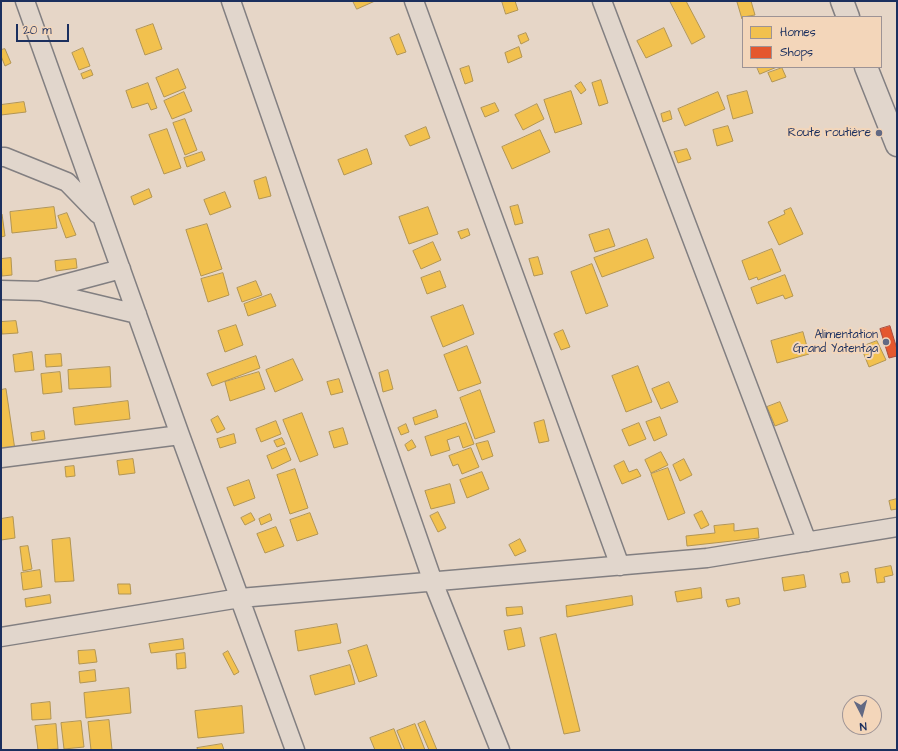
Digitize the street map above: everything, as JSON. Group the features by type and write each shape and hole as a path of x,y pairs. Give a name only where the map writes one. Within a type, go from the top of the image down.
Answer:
{"main road":[{"path":"842,1 848,16"},
{"path":"866,68 897,145"}],"street":[{"path":"25,1 180,435 295,750"},
{"path":"231,1 433,582 500,750"},
{"path":"414,1 620,566"},
{"path":"602,1 807,542"},
{"path":"1,157 67,182 103,218"},
{"path":"41,291 121,269"},
{"path":"1,290 41,291 137,314"},
{"path":"1,458 180,435"},
{"path":"1,637 240,598 707,558 897,527"}],"building: Homes":[{"path":"353,1 375,1 357,9"},
{"path":"502,1 515,1 518,10 506,14"},
{"path":"670,1 686,1 705,37 692,44"},
{"path":"751,1 755,15 742,16 742,19 737,2"},
{"path":"153,24 162,49 145,55 136,30"},
{"path":"664,28 672,46 646,58 637,41"},
{"path":"526,33 529,40 521,44 518,36"},
{"path":"399,34 406,52 397,55 390,38"},
{"path":"519,47 522,57 508,63 505,53"},
{"path":"83,48 90,66 79,70 72,53"},
{"path":"5,49 11,63 5,66 1,56 1,50"},
{"path":"469,66 473,81 465,84 460,69"},
{"path":"757,68 775,68 760,74"},
{"path":"782,68 786,77 772,82 768,73"},
{"path":"178,69 186,88 164,97 156,78"},
{"path":"91,70 93,75 83,79 81,74"},
{"path":"601,80 608,103 599,106 592,83"},
{"path":"581,82 586,90 581,94 575,86"},
{"path":"148,83 157,108 151,110 148,103 132,108 126,91"},
{"path":"571,91 582,124 555,133 544,100"},
{"path":"747,91 753,113 733,119 727,96"},
{"path":"184,92 192,111 172,119 164,101"},
{"path":"718,92 725,109 685,126 678,109"},
{"path":"24,102 26,112 1,115 1,105"},
{"path":"495,103 499,111 485,117 481,108"},
{"path":"537,104 544,119 523,130 515,115"},
{"path":"670,111 672,119 663,122 661,114"},
{"path":"185,119 197,150 185,155 173,123"},
{"path":"728,126 733,141 717,146 713,130"},
{"path":"426,127 430,138 410,146 405,136"},
{"path":"167,129 181,168 164,174 149,135"},
{"path":"540,130 550,152 512,169 502,147"},
{"path":"367,149 372,164 344,175 338,160"},
{"path":"687,149 691,159 678,163 674,152"},
{"path":"202,152 205,160 187,167 184,158"},
{"path":"266,177 271,196 259,199 254,181"},
{"path":"149,189 152,197 134,205 131,197"},
{"path":"225,192 231,207 210,215 204,200"},
{"path":"518,205 523,223 515,225 510,207"},
{"path":"54,207 57,228 12,233 10,212"},
{"path":"428,207 438,234 409,244 399,217"},
{"path":"791,208 803,234 779,245 768,222 785,214 784,211"},
{"path":"67,213 76,235 66,238 58,216"},
{"path":"1,214 5,236 1,237"},
{"path":"207,224 222,269 201,276 186,230"},
{"path":"468,229 470,235 461,239 458,232"},
{"path":"609,229 615,246 595,252 589,235"},
{"path":"647,239 654,258 602,277 594,258"},
{"path":"433,242 441,260 421,269 413,251"},
{"path":"772,249 781,271 758,280 757,277 749,280 742,261"},
{"path":"538,257 543,274 534,276 529,259"},
{"path":"11,258 12,275 2,276 1,259"},
{"path":"76,259 77,268 56,271 55,261"},
{"path":"592,264 608,306 586,314 571,272"},
{"path":"440,271 446,287 427,294 421,278"},
{"path":"223,273 229,295 208,302 201,279"},
{"path":"785,275 793,296 785,299 783,295 757,304 751,288"},
{"path":"256,281 262,295 242,302 237,288"},
{"path":"271,294 276,306 248,316 244,304"},
{"path":"463,305 474,334 443,347 431,317"},
{"path":"16,321 18,333 2,334 1,322"},
{"path":"236,325 243,345 225,352 218,331"},
{"path":"563,330 570,347 561,350 554,334"},
{"path":"803,332 809,354 777,363 771,341"},
{"path":"877,341 886,360 869,367 861,347"},
{"path":"467,346 481,383 458,391 444,355"},
{"path":"32,352 34,370 15,372 13,355"},
{"path":"61,354 62,366 46,367 45,355"},
{"path":"256,356 260,368 212,386 207,374"},
{"path":"293,359 303,380 275,392 266,370"},
{"path":"638,366 652,402 626,412 612,376"},
{"path":"110,367 111,387 69,389 68,370"},
{"path":"388,370 393,389 383,392 379,373"},
{"path":"60,372 62,392 43,394 41,374"},
{"path":"259,372 265,389 230,401 225,382"},
{"path":"339,379 343,392 331,395 327,382"},
{"path":"669,382 678,402 661,409 652,389"},
{"path":"6,389 15,450 1,452 1,390"},
{"path":"480,390 495,432 475,439 460,398"},
{"path":"128,401 130,419 75,425 73,408"},
{"path":"780,402 788,421 775,426 767,407"},
{"path":"436,410 438,417 415,425 413,418"},
{"path":"302,413 318,455 300,462 283,420"},
{"path":"218,416 225,429 217,433 211,420"},
{"path":"660,417 667,435 654,441 646,422"},
{"path":"544,420 549,441 539,443 534,423"},
{"path":"276,421 281,434 261,442 256,429"},
{"path":"466,423 474,444 463,448 459,436 447,440 450,450 431,456 425,437"},
{"path":"639,423 646,439 629,446 622,430"},
{"path":"406,424 409,432 401,435 398,428"},
{"path":"343,428 348,444 334,448 329,432"},
{"path":"44,431 45,439 32,441 31,433"},
{"path":"234,434 236,443 220,448 217,439"},
{"path":"282,438 285,444 277,447 274,441"},
{"path":"412,440 416,447 408,451 405,445"},
{"path":"488,441 493,456 482,460 476,444"},
{"path":"286,448 291,460 272,469 267,456"},
{"path":"471,448 479,467 462,474 458,464 453,466 449,456"},
{"path":"661,452 668,465 651,473 645,460"},
{"path":"133,459 135,473 119,475 117,461"},
{"path":"684,459 692,475 680,481 673,465"},
{"path":"624,461 629,472 637,469 641,476 622,484 614,466"},
{"path":"74,466 75,476 66,477 65,467"},
{"path":"668,468 685,513 668,520 651,474"},
{"path":"295,469 308,508 290,514 277,475"},
{"path":"482,472 489,489 467,498 460,480"},
{"path":"249,480 255,498 234,506 227,488"},
{"path":"450,484 455,503 431,509 425,491"},
{"path":"897,499 897,509 891,510 889,501"},
{"path":"702,511 709,525 701,529 694,515"},
{"path":"438,512 446,528 438,532 430,516"},
{"path":"251,513 255,520 245,525 241,518"},
{"path":"310,513 318,534 297,541 290,520"},
{"path":"270,514 272,520 261,525 259,519"},
{"path":"13,517 15,538 1,540 1,519"},
{"path":"734,524 734,531 758,528 759,538 687,546 686,536 715,533 714,526"},
{"path":"276,527 284,546 265,553 257,534"},
{"path":"70,538 74,581 55,582 52,540"},
{"path":"520,539 526,551 515,556 509,545"},
{"path":"28,546 32,569 23,571 20,547"},
{"path":"891,566 893,575 884,577 885,582 877,583 875,569"},
{"path":"40,570 42,587 23,590 21,573"},
{"path":"848,572 850,582 842,583 840,574"},
{"path":"804,575 806,587 784,591 782,578"},
{"path":"118,584 130,584 131,594 119,594"},
{"path":"701,588 702,598 677,602 675,592"},
{"path":"50,595 51,603 26,607 25,599"},
{"path":"632,596 633,605 567,617 566,606"},
{"path":"739,598 740,604 728,607 726,600"},
{"path":"522,607 523,614 507,616 506,608"},
{"path":"337,624 341,643 298,651 295,631"},
{"path":"521,628 525,646 508,650 504,631"},
{"path":"556,634 580,731 564,734 540,638"},
{"path":"183,639 184,649 151,653 149,644"},
{"path":"367,645 377,676 359,682 348,651"},
{"path":"95,650 97,662 79,664 78,651"},
{"path":"228,651 239,672 234,675 223,654"},
{"path":"185,653 186,668 177,669 176,654"},
{"path":"350,665 355,684 315,695 310,676"},
{"path":"95,670 96,681 80,683 79,672"},
{"path":"129,688 131,713 86,718 84,693"},
{"path":"50,702 51,719 32,720 31,704"},
{"path":"242,706 244,733 198,738 195,711"},
{"path":"109,720 112,750 91,750 88,722"},
{"path":"81,721 84,747 64,749 61,723"},
{"path":"425,721 437,750 429,750 418,724"},
{"path":"56,724 58,749 38,750 35,726"},
{"path":"415,724 425,750 405,750 397,731"},
{"path":"394,729 402,750 375,750 370,738"},
{"path":"222,744 224,750 198,750 197,748"}],"building: Shops":[{"path":"890,326 897,349 897,356 889,358 880,329"}],"place":[{"name":"Route routière","path":"879,133"},
{"name":"Alimentation Grand Yatentga","path":"886,342"}]}
